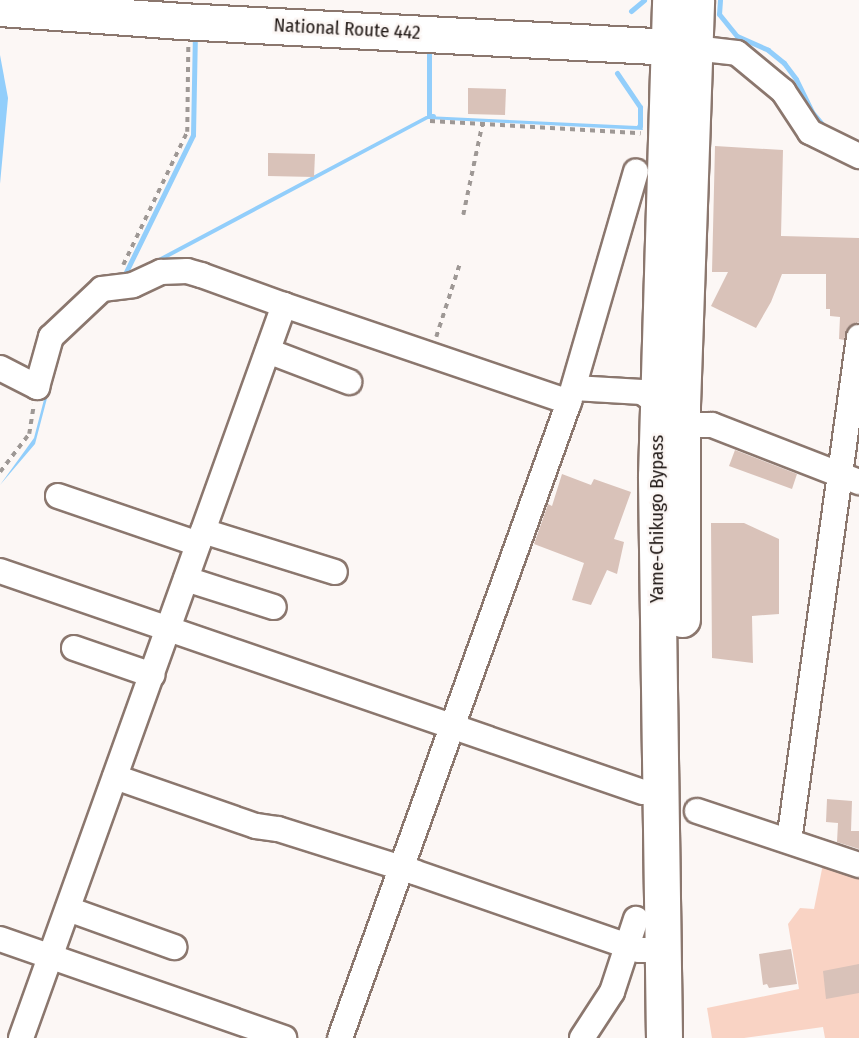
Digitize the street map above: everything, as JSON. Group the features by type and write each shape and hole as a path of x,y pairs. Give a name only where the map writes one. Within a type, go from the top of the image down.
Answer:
{"highway":[{"name":"Yame-Chikugo Bypass","path":"670,0 682,47"},
{"name":"Yame-Chikugo Bypass","path":"664,1038 663,950 682,47 696,0"},
{"name":"National Route 442","path":"0,8 180,21 682,47"},
{"name":"Yame-Chikugo Bypass","path":"673,411 683,1038"}],"street":[{"path":"682,47 737,53 783,91 810,132 859,156"},
{"path":"340,1038 571,395 636,172"},
{"path":"0,368 37,387 51,337 102,289 133,285 162,272 187,271 430,355 571,395 642,392 673,411 849,478"},
{"path":"21,1038 284,305"},
{"path":"789,841 849,478 859,338"},
{"path":"268,351 349,382"},
{"path":"58,496 201,538 335,572"},
{"path":"0,572 643,792"},
{"path":"187,579 274,607"},
{"path":"74,648 152,676"},
{"path":"115,777 256,826 278,829 626,946 639,950 663,950"},
{"path":"697,811 859,865"},
{"path":"68,909 174,947"},
{"path":"582,1038 612,992 636,919"},
{"path":"0,939 284,1038"}],"path":[{"path":"114,288 187,132 188,34"},
{"path":"430,121 647,133"},
{"path":"463,215 482,124"},
{"path":"430,355 459,266"},
{"path":"0,472 29,434 37,387"}],"shaded area":[{"path":"824,859 859,871 859,1038 825,1038 823,1027 744,1038 712,1038 707,1008 799,989 788,924 800,908 814,909"}],"water":[{"path":"0,55 8,98 0,184"},
{"path":"426,116 637,126 640,121 643,130 428,119 124,281 121,278"},
{"path":"70,332 72,334 61,345 35,444 0,485 34,438 59,342"}],"building":[{"path":"468,88 506,89 505,115 468,114"},
{"path":"715,146 783,150 781,236 859,238 859,322 848,327 844,340 839,339 840,317 830,316 830,309 826,309 826,274 782,274 771,302 756,328 711,306 728,272 712,272"},
{"path":"268,153 315,154 314,177 268,176"},
{"path":"735,450 797,474 792,489 729,466"},
{"path":"562,474 591,485 594,479 631,492 614,539 624,542 617,574 607,570 591,605 572,600 584,563 534,544 548,504 552,506"},
{"path":"711,523 744,523 779,539 779,614 752,616 753,663 712,658"},
{"path":"827,799 852,801 851,831 859,831 859,849 837,842 838,823 826,822"},
{"path":"791,949 797,984 769,988 767,984 763,985 759,954"},
{"path":"859,964 859,993 826,999 823,971"}],"waterway":[{"path":"631,11 644,0"},
{"path":"720,0 719,14 737,36 768,50 784,63 796,79 812,112 823,125"},
{"path":"123,278 193,135 195,34"},
{"path":"429,51 429,116 433,116"},
{"path":"617,73 640,107 640,126"}]}
